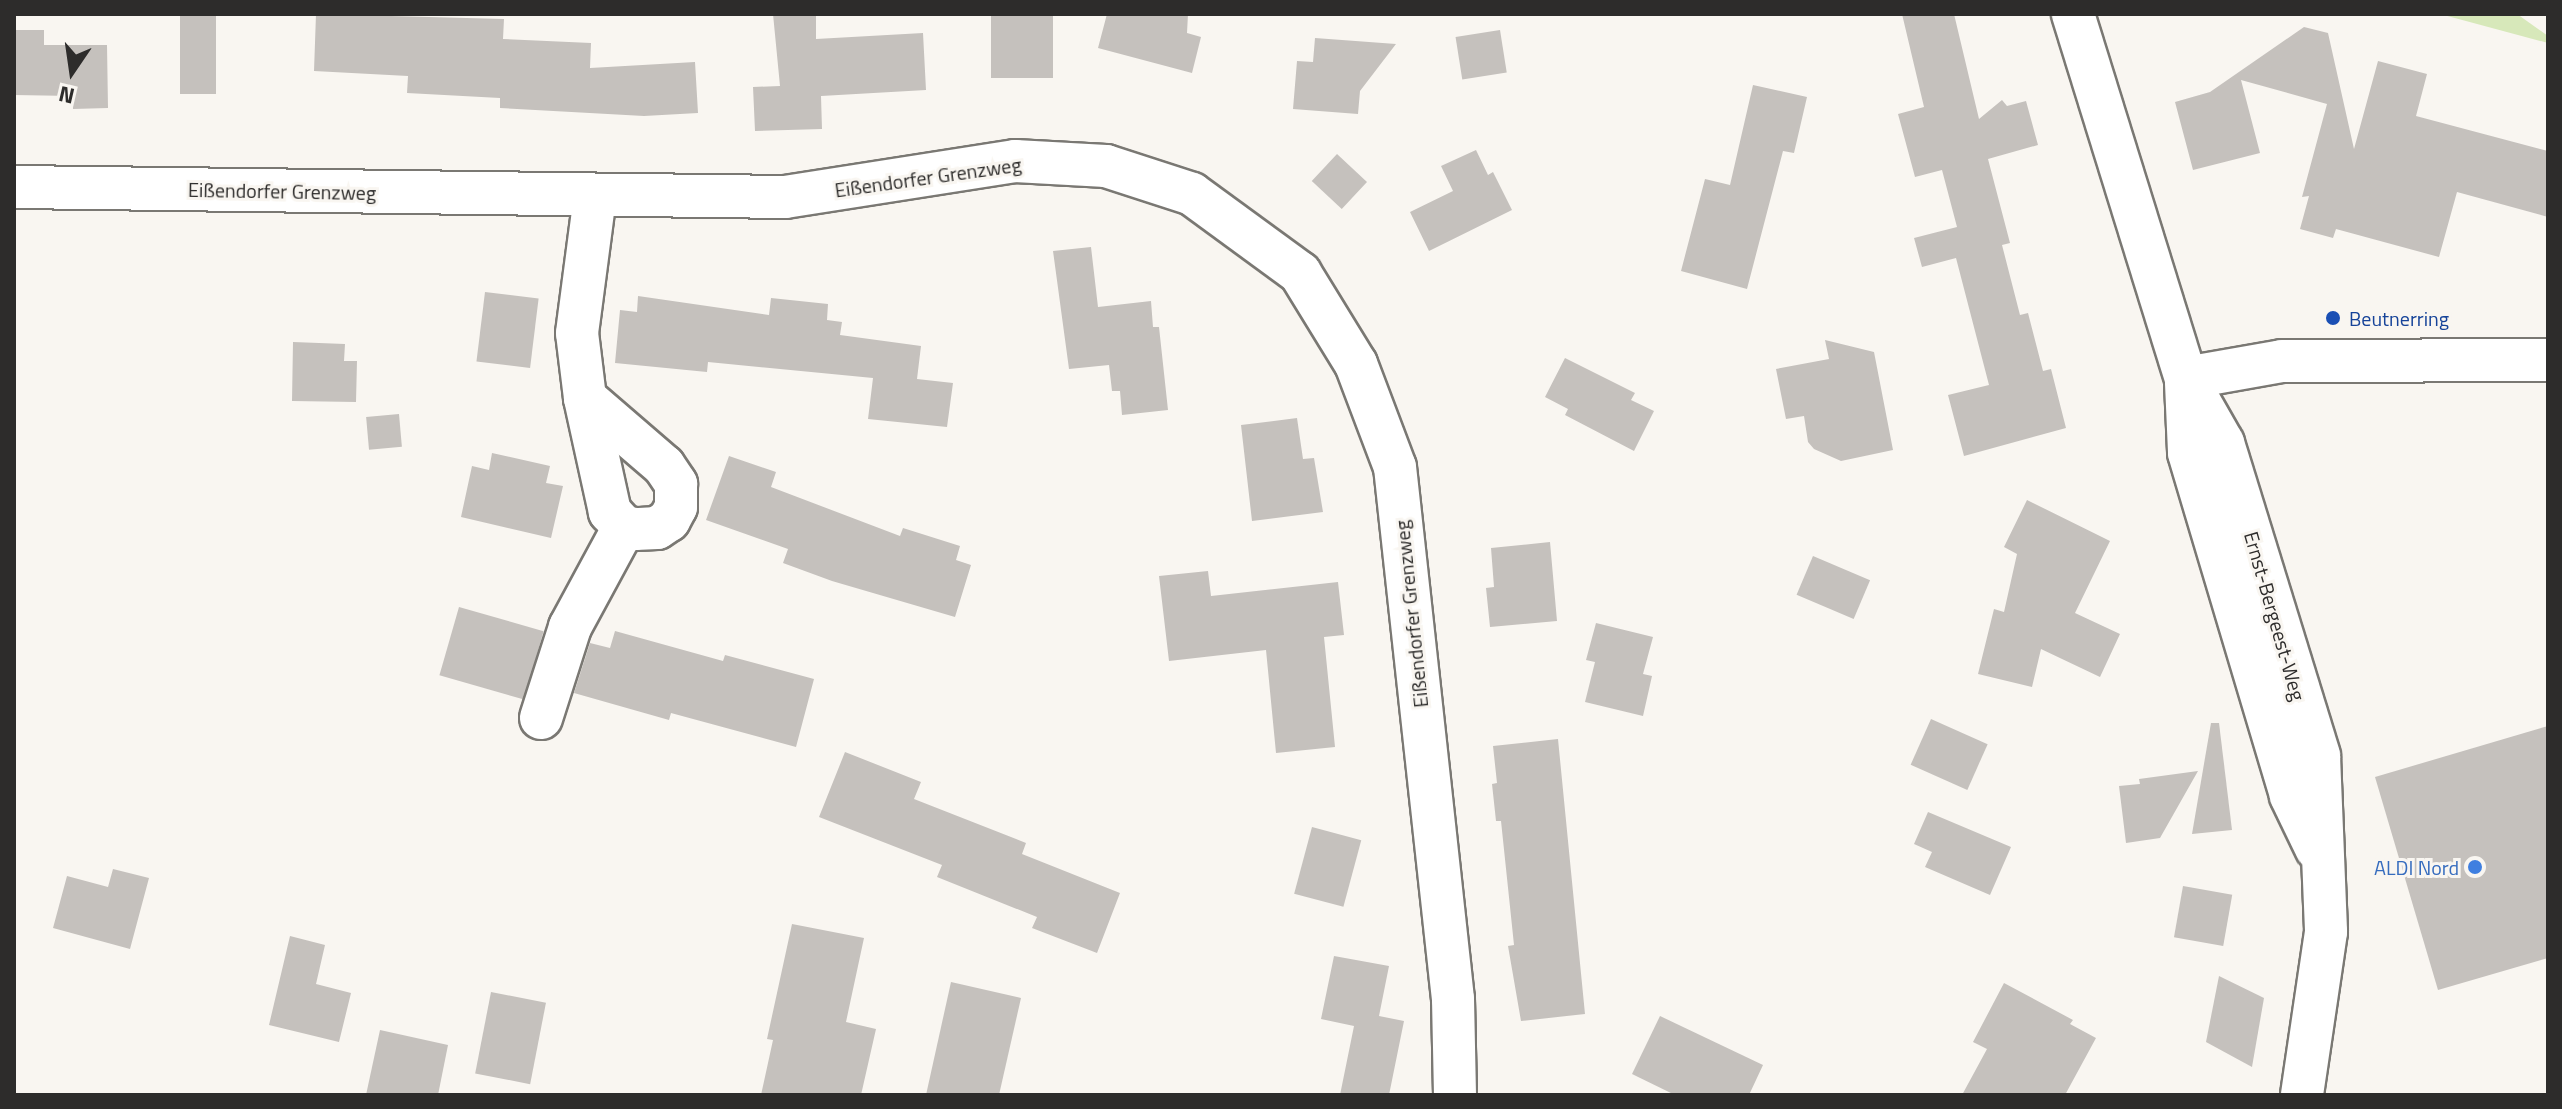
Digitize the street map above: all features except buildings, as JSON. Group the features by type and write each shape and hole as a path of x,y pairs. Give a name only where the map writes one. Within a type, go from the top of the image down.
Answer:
{"street":[{"name":"Ernst-Bergeest-Weg","path":"2073,14 2186,378 2189,453 2291,796 2324,865 2326,932 2302,1095"},
{"name":"Eißendorfer Grenzweg","path":"14,187 785,197 1015,161 1106,166 1192,194 1300,273 1356,364 1395,467 1453,999 1455,1095"},
{"path":"585,398 664,466 676,484 676,507 669,520 657,528 624,527 610,512 585,398 577,333 595,196"},
{"path":"2186,378 2282,361 2548,360"},
{"path":"541,718 570,627 624,527"}],"green space":[{"path":"2440,14 2517,14 2548,36 2548,43"}],"place":[{"name":"Beutnerring","path":"2333,318"},
{"name":"ALDI Nord","path":"2475,867"}]}
